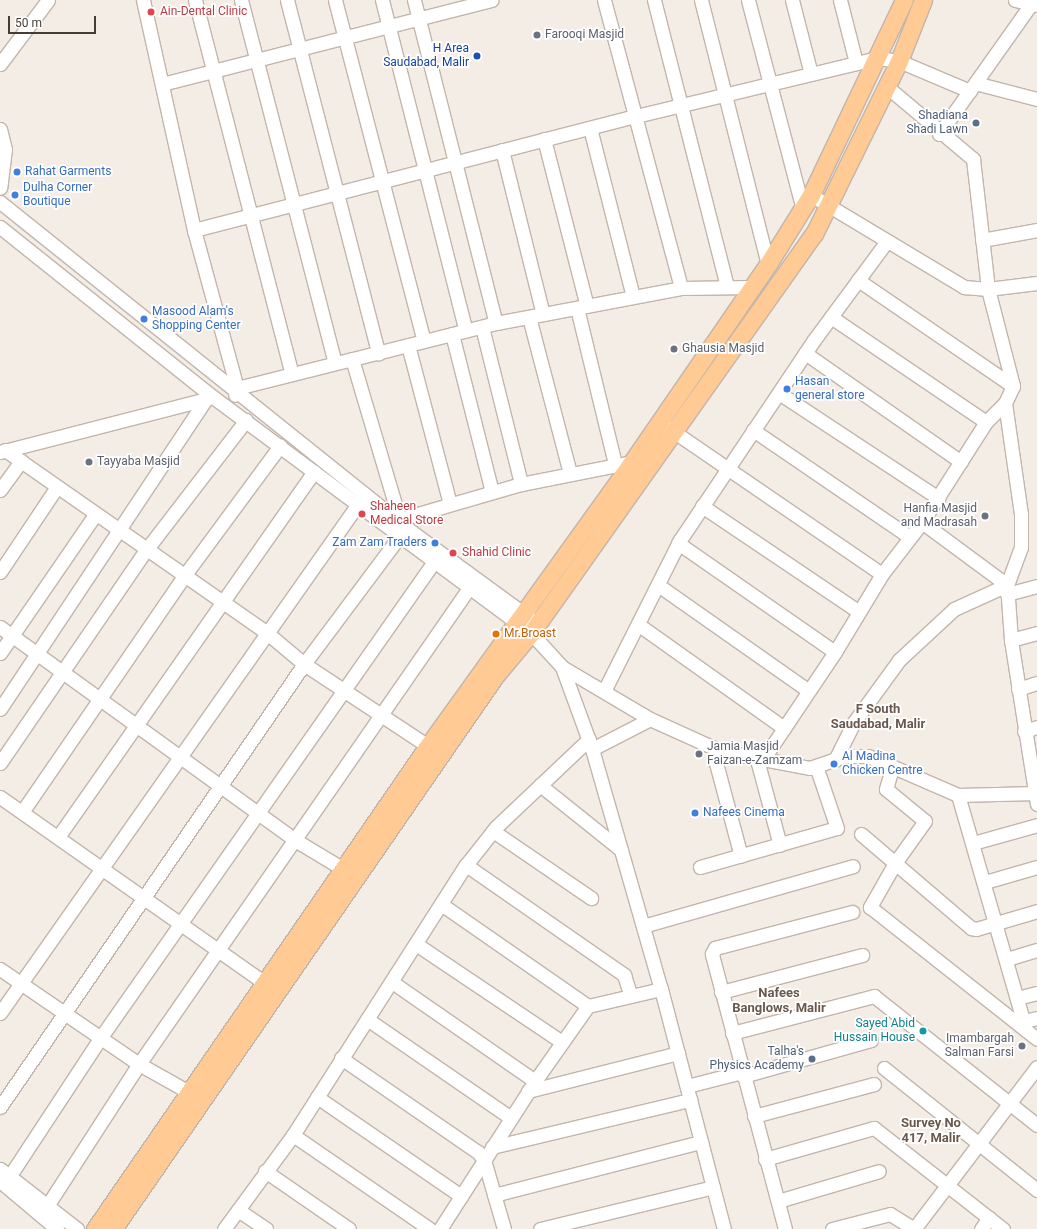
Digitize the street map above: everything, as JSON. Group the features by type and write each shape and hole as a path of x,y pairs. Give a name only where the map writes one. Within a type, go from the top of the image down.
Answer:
{"main road":[{"path":"350,872 495,676 659,421 768,264 803,210 878,58 904,0"},
{"path":"95,1229 196,1096 272,988 350,872 428,746 528,624 675,432 814,234 830,206 899,61 923,0"},
{"path":"113,1229 196,1096"}],"street":[{"path":"0,64 48,0"},
{"path":"142,0 194,230 236,391"},
{"path":"195,0 292,374"},
{"path":"241,0 292,204 335,363"},
{"path":"287,0 378,353"},
{"path":"335,0 424,341"},
{"path":"382,0 466,331"},
{"path":"414,0 496,323"},
{"path":"162,84 419,19 465,3 491,0"},
{"path":"604,0 681,288"},
{"path":"654,0 727,287"},
{"path":"701,0 768,264"},
{"path":"748,0 803,210"},
{"path":"792,0 811,74"},
{"path":"840,0 856,64"},
{"path":"939,134 1034,4 1015,0"},
{"path":"194,230 544,139 878,58 899,61 972,87 1037,99"},
{"path":"760,757 784,728 835,652 882,574 922,522 962,462 986,422 1005,403 1013,386 988,288 972,159 939,134 886,86"},
{"path":"590,128 633,297"},
{"path":"0,129 5,149 0,188"},
{"path":"544,139 582,307 615,464"},
{"path":"502,150 543,314"},
{"path":"811,195 964,287 988,288 1037,283"},
{"path":"0,202 528,624 562,667 591,744 661,989 724,1229"},
{"path":"0,227 209,398 227,406 358,504 433,563 469,588 528,624"},
{"path":"982,240 1037,230"},
{"path":"604,691 639,625 678,543 805,353 888,241"},
{"path":"858,280 1013,386"},
{"path":"227,406 236,391 292,374 496,323 681,288 751,287"},
{"path":"529,317 570,473"},
{"path":"831,318 986,422"},
{"path":"482,327 521,484"},
{"path":"452,334 492,492"},
{"path":"408,345 450,504"},
{"path":"805,353 962,462"},
{"path":"352,359 398,519"},
{"path":"778,392 938,498"},
{"path":"3,451 209,398"},
{"path":"0,710 40,655 209,398"},
{"path":"562,667 650,719 721,751 760,757 810,768 835,760 868,756 892,768 958,794 1036,796 1034,771 1024,731 1010,640 1007,590 1020,547 1021,514 1005,403"},
{"path":"0,763 64,672 146,550 246,420"},
{"path":"659,421 729,466 882,574"},
{"path":"753,430 910,537"},
{"path":"22,812 184,576 280,446"},
{"path":"3,451 21,461 120,532 267,633 304,664 344,689 380,716 428,746"},
{"path":"0,490 21,461"},
{"path":"398,519 521,484 615,464 632,462"},
{"path":"58,837 314,472"},
{"path":"0,572 57,487"},
{"path":"0,1014 358,504"},
{"path":"702,506 859,612"},
{"path":"0,653 96,515"},
{"path":"922,522 1007,590"},
{"path":"0,1107 66,1014 144,896 222,786 304,664 399,537"},
{"path":"678,543 835,652"},
{"path":"58,1229 31,1200 3,1175 181,926 344,689 433,563"},
{"path":"658,585 809,690"},
{"path":"835,760 854,722 899,660 954,609 1007,590 1037,586"},
{"path":"47,1206 139,1064 469,588"},
{"path":"639,625 784,728"},
{"path":"0,627 181,755 295,840 350,872"},
{"path":"1010,640 1037,633"},
{"path":"1018,689 1037,683"},
{"path":"224,1229 265,1171 293,1135 341,1058 392,982 466,866 493,831 540,785 591,744 650,719"},
{"path":"1024,731 1037,727"},
{"path":"721,751 716,763 741,856"},
{"path":"760,757 780,845"},
{"path":"700,867 837,828 816,766"},
{"path":"892,768 886,789 926,821 895,863 870,907 1025,1026 1037,1039"},
{"path":"540,785 621,850"},
{"path":"958,794 997,923 1025,1026"},
{"path":"0,797 144,896 181,926 272,988"},
{"path":"973,843 1037,825"},
{"path":"493,831 591,898"},
{"path":"861,834 971,928 997,923 1037,911"},
{"path":"466,866 624,975 631,996"},
{"path":"643,926 852,866"},
{"path":"985,882 1037,867"},
{"path":"441,904 588,1006"},
{"path":"785,1229 765,1159 712,954 715,948 852,912"},
{"path":"416,944 562,1042"},
{"path":"1007,959 1037,950"},
{"path":"721,992 862,955"},
{"path":"0,969 139,1064 196,1096"},
{"path":"392,982 532,1086 678,1053"},
{"path":"440,1229 532,1086 588,1006 661,989"},
{"path":"1017,998 1037,993"},
{"path":"732,1033 874,996 1010,1102 1037,1125"},
{"path":"1025,1026 1037,1018"},
{"path":"367,1019 511,1118"},
{"path":"687,1086 743,1074 871,1040"},
{"path":"341,1058 484,1160 504,1229"},
{"path":"884,1068 980,1143 1037,1190"},
{"path":"832,1229 890,1214 914,1229 1037,1068"},
{"path":"754,1116 874,1084"},
{"path":"317,1097 461,1196"},
{"path":"492,1147 690,1100"},
{"path":"765,1159 874,1128 949,1184 1003,1229"},
{"path":"293,1135 430,1229"},
{"path":"494,1195 701,1142"},
{"path":"265,1171 349,1229"},
{"path":"778,1201 879,1171"},
{"path":"540,1229 713,1187"},
{"path":"31,1200 47,1206 77,1229"},
{"path":"238,1210 266,1229"},
{"path":"981,1229 989,1218"}],"place":[{"name":"Ain-Dental Clinic","path":"151,12"},
{"name":"Farooqi Masjid","path":"537,35"},
{"name":"H Area Saudabad, Malir","path":"477,56"},
{"name":"Shadiana Shadi Lawn","path":"976,123"},
{"name":"Rahat Garments","path":"17,172"},
{"name":"Dulha Corner Boutique","path":"15,195"},
{"name":"Masood Alam's Shopping Center","path":"144,319"},
{"name":"Ghausia Masjid","path":"674,349"},
{"name":"Hasan general store","path":"787,389"},
{"name":"Tayyaba Masjid","path":"89,462"},
{"name":"Shaheen Medical Store","path":"362,514"},
{"name":"Hanfia Masjid and Madrasah","path":"985,516"},
{"name":"Zam Zam Traders","path":"435,543"},
{"name":"Shahid Clinic","path":"453,553"},
{"name":"Mr.Broast","path":"496,634"},
{"name":"Jamia Masjid Faizan-e-Zamzam","path":"699,754"},
{"name":"Al Madina Chicken Centre","path":"834,764"},
{"name":"Nafees Cinema","path":"695,813"},
{"name":"Sayed Abid Hussain House","path":"923,1031"},
{"name":"Imambargah Salman Farsi","path":"1022,1046"},
{"name":"Talha's Physics Academy","path":"812,1059"}],"district":[{"name":"F South Saudabad, Malir","path":"878,718"},
{"name":"Nafees Banglows, Malir","path":"779,1002"},
{"name":"Survey No 417, Malir","path":"931,1132"}]}
